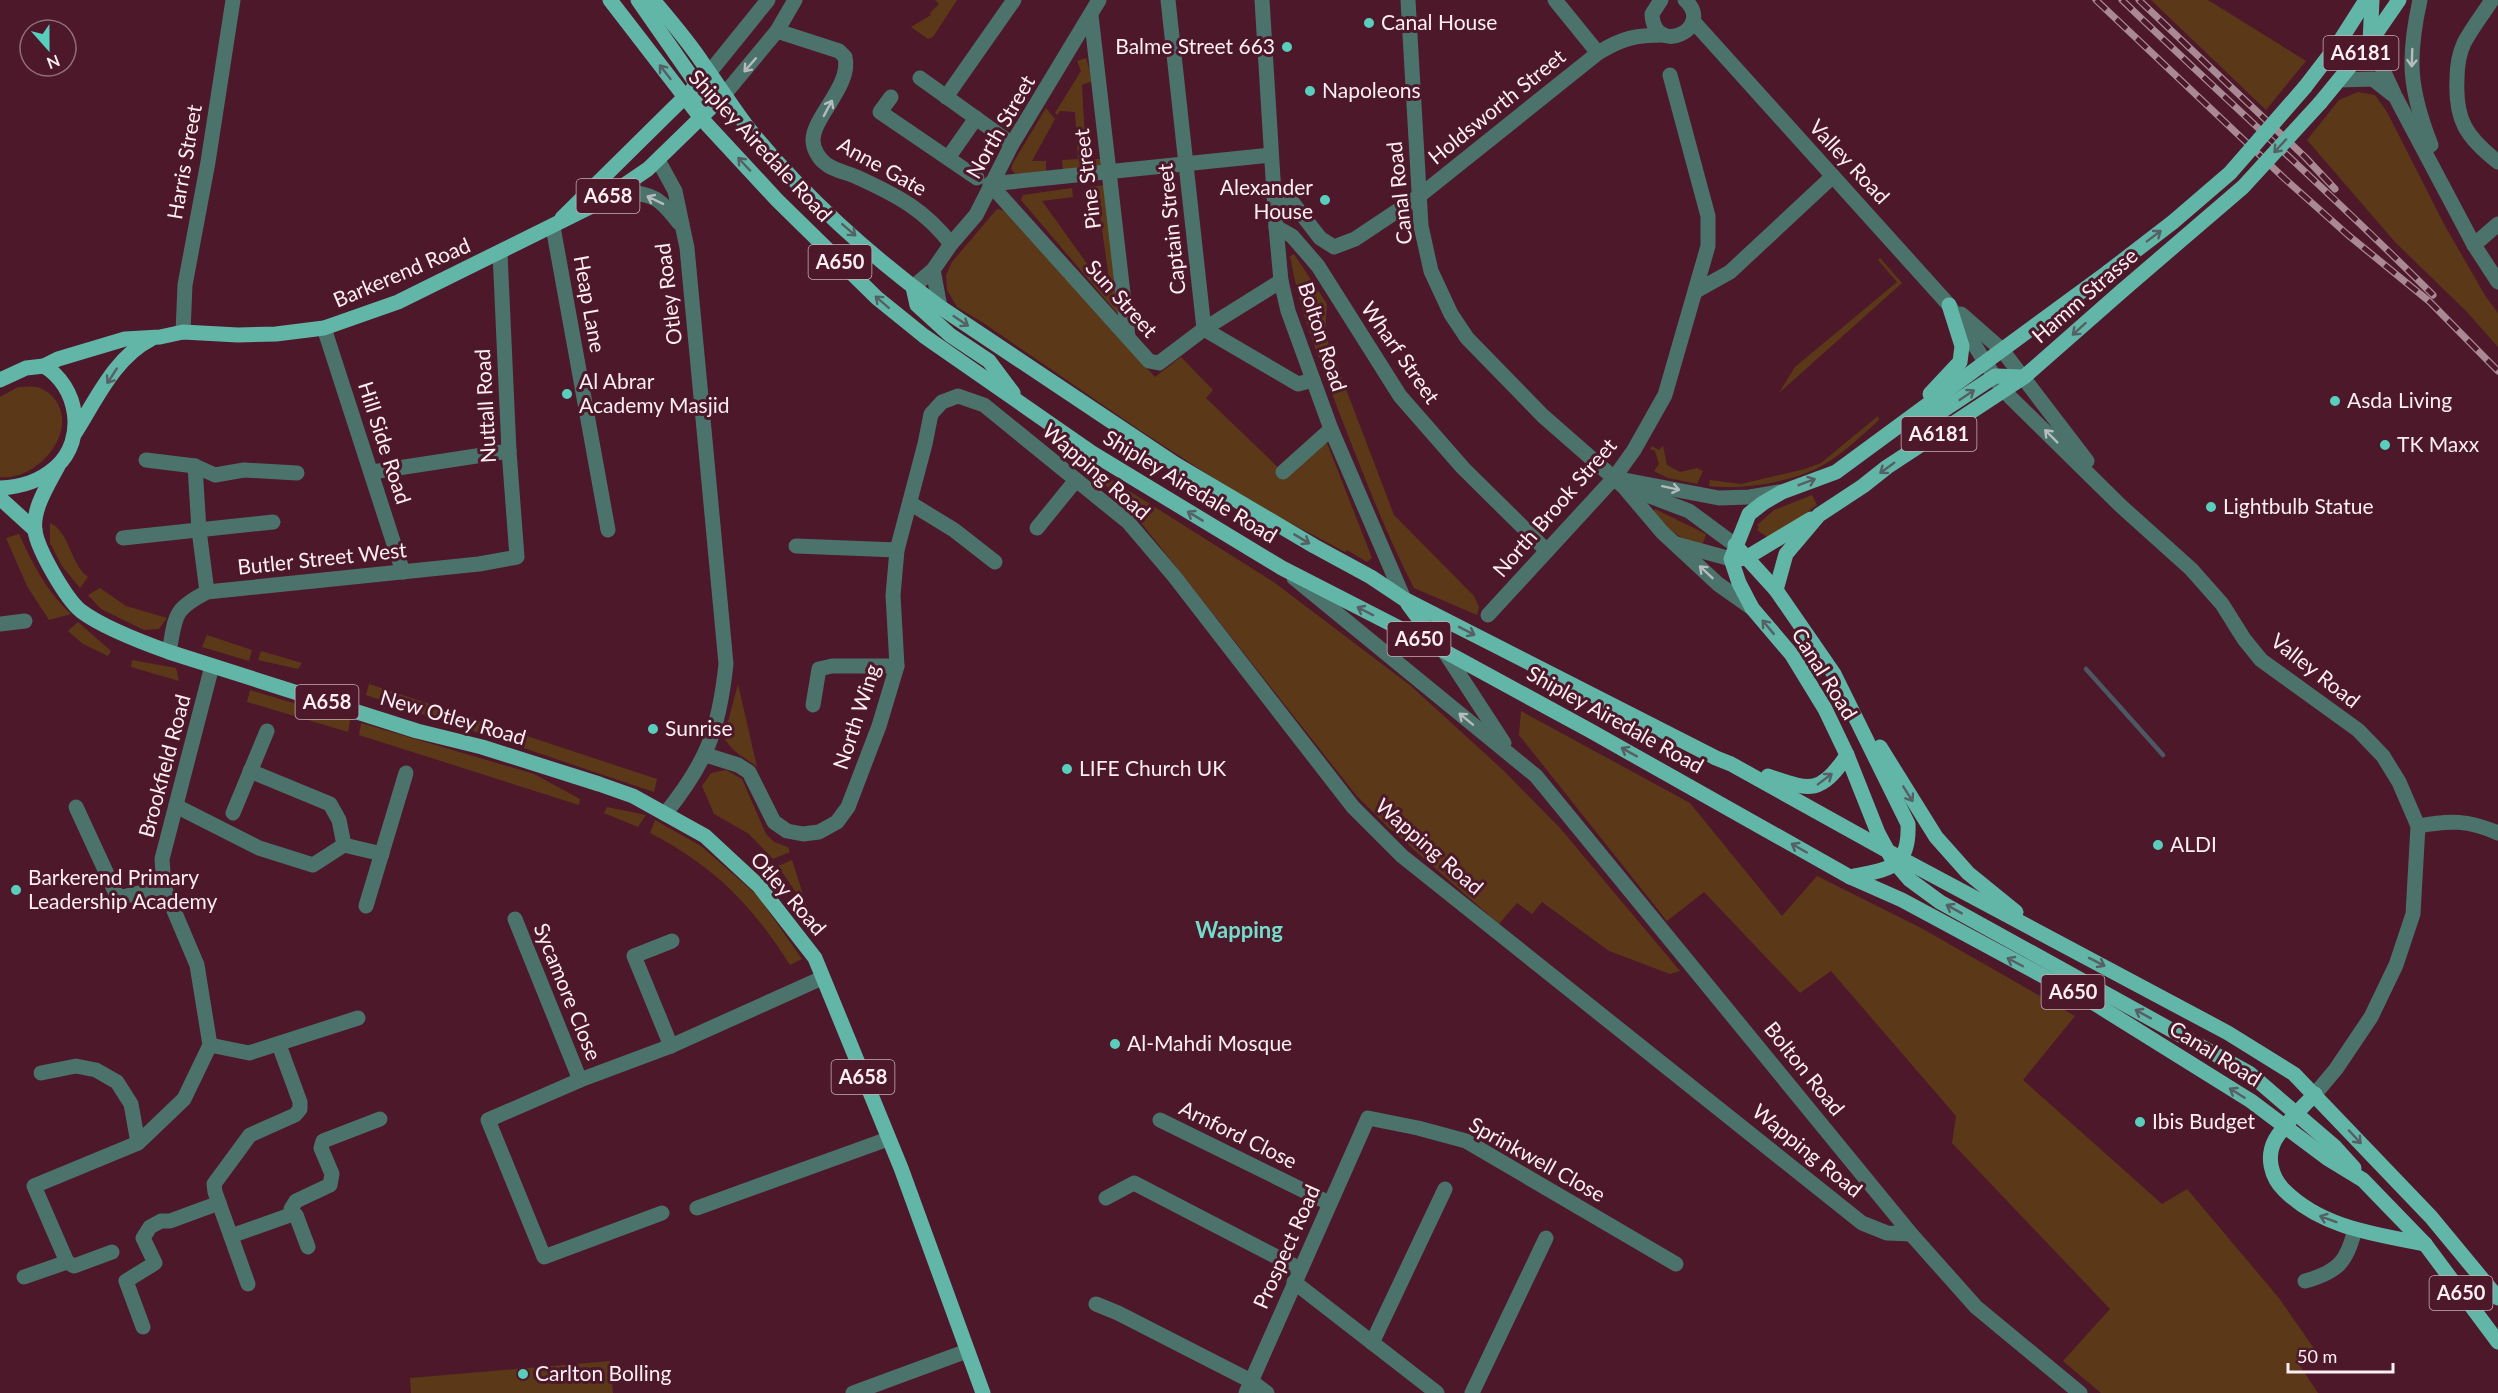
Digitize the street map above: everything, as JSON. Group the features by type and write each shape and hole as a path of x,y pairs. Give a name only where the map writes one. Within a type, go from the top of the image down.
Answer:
{"main road":[{"name":"Shipley Airedale Road","path":"610,0 701,118 777,200 877,298 924,336 1092,453 1282,568 1444,651 1714,798 1850,877"},
{"path":"638,0 698,84 705,100 701,118"},
{"name":"Shipley Airedale Road","path":"653,0 709,73 723,96 784,169 820,205 913,287 940,307 1175,464 1371,577 1404,599 1731,764 1887,850 1900,862"},
{"name":"Hamm Strasse","path":"1738,554 1749,514 1762,503 1782,492 1836,472 2108,272 2173,222 2230,173 2305,87 2338,44 2366,0"},
{"path":"2370,42 2372,0"},
{"name":"Hamm Strasse","path":"1776,590 1786,554 1820,514 2024,377 2243,187 2320,103 2370,42 2399,0"},
{"name":"Barkerend Road","path":"553,227 709,73"},
{"name":"Barkerend Road","path":"0,380 26,368 44,366 58,359 125,339 183,332 238,335 276,334 324,328 398,302 553,227 617,190 658,160 723,96"},
{"path":"913,287 917,305 950,335 989,362 1022,405"},
{"path":"1895,427 1960,362 1962,346 1949,304"},
{"name":"Barkerend Road","path":"58,466 68,451 74,435 123,359 137,346 154,337"},
{"path":"44,366 52,370 70,393 76,412 74,435"},
{"path":"1895,427 1939,413 1995,376 2024,377"},
{"path":"0,488 20,487 39,479 58,466"},
{"name":"New Otley Road","path":"58,466 39,504 35,530 43,557 80,610 136,640 169,652 417,731 482,747 599,784 633,796 665,814"},
{"name":"New Otley Road","path":"0,498 35,530"},
{"name":"A6181","path":"1738,554 1820,514"},
{"path":"1738,554 1739,583 1752,608"},
{"name":"Canal Road","path":"1738,554 1776,590 1834,674 1908,825 1909,843 1900,862 2124,975 2256,1049 2294,1074 2432,1217 2498,1298"},
{"path":"1404,599 1444,651"},
{"name":"Canal Road","path":"1752,608 1792,655 1825,709 1887,850"},
{"name":"Canal Road","path":"1851,712 1871,732 1936,837 1968,873 2045,935"},
{"path":"1731,764 1807,789 1821,784 1839,767 1847,755"},
{"name":"Otley Road","path":"665,814 705,836 759,886 815,958 901,1168 983,1393"},
{"path":"1850,877 1888,869 1900,862"},
{"name":"A650","path":"1900,862 1911,880 1940,902 2249,1073 2335,1147 2363,1180"},
{"name":"Canal Road","path":"1850,877 1902,900 2097,1005 2251,1101 2327,1158 2363,1180 2425,1244 2498,1342"},
{"path":"2315,1094 2275,1140 2271,1155 2274,1177 2296,1202 2314,1214 2355,1229 2425,1244"}],"street":[{"name":"Harris Street","path":"183,332 185,285 208,162 233,0"},
{"name":"Barkerend Road","path":"709,73 768,0"},
{"name":"Barkerend Road","path":"723,96 777,31 795,0"},
{"path":"946,96 1014,0"},
{"name":"North Street","path":"913,287 933,270 951,244 976,215 984,181 1012,144 1099,0"},
{"name":"Captain Street","path":"1168,0 1204,329"},
{"name":"Bolton Road","path":"1262,0 1276,227 1281,281 1288,311 1331,429 1404,599"},
{"name":"Canal Road","path":"1408,0 1420,226 1431,271 1451,315 1467,338 1544,416 1618,482 1674,543 1718,584 1752,608"},
{"path":"1555,0 1598,53"},
{"name":"Valley Road","path":"1685,0 1695,12 1716,49 1949,304 2002,350 2122,507"},
{"path":"2420,0 2413,32 2411,79 2416,106 2454,203"},
{"path":"2492,0 2464,44 2458,65 2457,88 2458,112 2468,133 2498,162"},
{"path":"1655,5 1655,26 1664,35"},
{"name":"Holdsworth Street","path":"1635,35 1655,5"},
{"path":"1695,12 1690,27 1681,35 1716,49"},
{"name":"Pine Street","path":"1090,15 1128,338"},
{"name":"Anne Gate","path":"777,31 839,51 845,57 846,68 842,80 814,134 815,149 822,160 833,168 893,194 922,212 951,244"},
{"name":"Holdsworth Street","path":"1274,196 1293,203 1320,238 1334,247 1355,239 1418,197 1612,44 1635,35 1681,35"},
{"path":"2370,42 2395,96 2454,203 2474,245 2498,282"},
{"name":"North Brook Street","path":"1488,615 1547,551 1618,482 1665,395 1708,246 1708,216 1670,75"},
{"path":"920,78 1012,144"},
{"path":"2339,80 2373,79 2395,96"},
{"name":"Sun Street","path":"891,96 880,112 984,181 1149,361 1159,363 1167,359 1204,329"},
{"path":"948,158 976,118"},
{"path":"984,181 1271,155"},
{"name":"Otley Road","path":"658,160 675,191 688,259 726,664 722,703 706,755 689,784 665,814"},
{"path":"1696,291 1730,272 1833,176"},
{"name":"Otley Road","path":"617,190 650,196 663,202 682,228"},
{"path":"2474,245 2498,224"},
{"name":"Heap Lane","path":"553,227 608,530"},
{"name":"Wharf Street","path":"1276,227 1292,236 1318,267 1400,396 1463,468 1547,551"},
{"name":"Nuttall Road","path":"500,252 508,451 517,557"},
{"path":"933,270 940,307"},
{"path":"1281,281 1204,329 1298,384 1313,380"},
{"name":"Valley Road","path":"1949,304 2003,390 2122,507 2199,578 2222,604 2244,639 2261,660 2358,730 2383,756 2399,782 2418,826 2413,914 2396,965 2371,1017 2336,1069 2315,1094"},
{"name":"Hill Side Road","path":"324,328 403,572"},
{"name":"North Wing","path":"706,755 738,765 749,772 774,822 788,831 802,834 819,832 837,822 849,807 879,726 897,666 893,595 897,550 931,414 942,402 958,396"},
{"name":"Wapping Road","path":"958,396 984,405 1128,522 1174,576 1353,807 1402,856 1862,1223 1887,1233 1911,1234"},
{"path":"1283,472 1331,429"},
{"path":"372,472 508,451"},
{"path":"146,460 195,466 216,476 244,470 297,473"},
{"path":"195,466 199,530 207,592"},
{"path":"1037,528 1076,480"},
{"path":"1618,482 1719,498 1750,497 1782,492"},
{"name":"Canal Road","path":"1618,482 1689,511 1738,554"},
{"path":"910,503 954,530 995,562"},
{"path":"123,538 273,522"},
{"path":"1674,543 1738,554"},
{"path":"796,546 897,550"},
{"name":"Butler Street West","path":"169,652 175,619 185,604 207,592 403,572 517,557"},
{"name":"Bolton Road","path":"1282,568 1536,776 1911,1234 1976,1307 2080,1393"},
{"path":"0,624 25,621"},
{"name":"Bolton Road","path":"1444,651 1512,755"},
{"name":"Brookfield Road","path":"210,1045 197,965 164,887 162,859 212,666"},
{"path":"813,705 819,669 832,666 897,666"},
{"path":"233,813 267,731"},
{"path":"250,771 330,804 339,820 344,845"},
{"path":"366,906 406,773"},
{"path":"176,806 259,848 313,865 344,845 382,854"},
{"path":"76,807 118,898 164,887"},
{"path":"2418,826 2445,821 2476,824 2498,833"},
{"name":"Sycamore Close","path":"515,919 580,1080"},
{"path":"671,1046 634,956 672,941"},
{"name":"Sycamore Close","path":"662,1213 544,1257 488,1120 580,1080 671,1046 822,978"},
{"path":"112,1252 74,1266 67,1262 34,1186 138,1143 184,1099 210,1045 249,1053 358,1018"},
{"path":"248,1284 214,1184 247,1139 295,1115 300,1109 300,1102 279,1045"},
{"path":"41,1074 76,1066 96,1070 117,1082 131,1104 138,1143"},
{"name":"Prospect Road","path":"1249,1387 1368,1118"},
{"name":"Sprinkwell Close","path":"1368,1118 1466,1141 1676,1264"},
{"path":"308,1247 296,1215 291,1209 296,1201 330,1185 332,1174 321,1148 323,1141 380,1119"},
{"name":"Arnford Close","path":"1161,1120 1329,1203"},
{"path":"697,1208 888,1139"},
{"path":"1106,1198 1134,1183 1297,1276 1372,1343 1437,1393"},
{"path":"1372,1343 1445,1189"},
{"path":"143,1327 126,1281 155,1263 144,1242 146,1232 161,1221 171,1221 219,1203"},
{"path":"231,1236 293,1214"},
{"path":"2305,1281 2336,1269 2350,1251 2355,1229"},
{"path":"1472,1393 1546,1238"},
{"path":"24,1277 67,1262"},
{"path":"1096,1304 1118,1313 1249,1387 1267,1393"},
{"path":"853,1393 968,1351"}],"shaded area":[{"path":"935,0 957,0 933,37 928,39 911,27 931,15 930,13 939,4"},
{"path":"2151,0 2208,0 2306,61 2266,110"},
{"path":"1086,58 1093,81 1082,85 1086,159 1101,159 1102,167 1063,170 1062,160 1078,159 1075,112 1060,111 1057,115 1055,113 1081,71 1077,61"},
{"path":"2358,92 2375,95 2387,112 2445,226 2486,297 2498,313 2498,347 2467,312 2395,242 2307,140 2339,100"},
{"path":"1046,108 1055,119 1032,161 1046,161 1046,171 1015,174 1011,169 1013,163"},
{"path":"1106,185 1119,308 1117,313 1021,200 1023,195 1072,188 1073,197 1042,201 1101,283 1109,279 1097,194 1088,195 1087,187"},
{"path":"999,209 1004,211 1155,377 1181,357 1213,390 1206,398 1288,477 1324,443 1327,443 1372,558 1367,562 1347,550 1345,552 1249,501 957,307 947,290 946,275 952,262"},
{"path":"1294,254 1327,304 1325,334 1394,515 1474,596 1479,607 1477,615 1414,588 1374,501 1304,316 1290,256"},
{"path":"1880,258 1902,283 1779,393 1795,367 1897,282 1878,260"},
{"path":"18,387 36,387 49,393 60,409 62,423 59,437 41,462 28,471 14,476 0,477 0,397"},
{"path":"1878,416 1879,420 1832,460 1799,476 1753,486 1709,486 1710,480 1741,484 1821,463"},
{"path":"1652,446 1659,450 1663,446 1667,465 1680,472 1697,468 1703,471 1697,484 1668,478 1654,471 1659,464 1655,451 1650,449"},
{"path":"1085,463 1275,583 1411,686 1503,770 1560,828 1680,971 1670,974 1609,951 1542,902 1532,914 1517,903 1499,924 1389,828 1356,795 1143,525"},
{"path":"1812,495 1817,505 1770,539 1757,530 1759,527 1757,525 1774,510"},
{"path":"1655,509 1706,534 1703,543 1699,545 1680,537 1651,515"},
{"path":"50,523 62,533 77,564 88,577 80,588 62,566 50,543"},
{"path":"19,534 41,577 71,614 49,620 27,586 6,538"},
{"path":"100,588 126,606 167,618 159,629 144,630 101,609 88,595"},
{"path":"78,622 111,651 108,656 83,644 68,631"},
{"path":"207,635 252,650 249,661 202,647"},
{"path":"261,651 302,663 298,669 258,660"},
{"path":"132,660 176,668 179,681 131,667"},
{"path":"369,684 657,779 654,792 366,695"},
{"path":"738,684 757,767 735,751 724,737"},
{"path":"250,690 350,720 348,732 247,702"},
{"path":"1521,711 1690,803 1782,916 1817,876 1923,929 2075,1016 2023,1080 2162,1204 2187,1189 2279,1298 2315,1350 2298,1363 2318,1393 2101,1393 2063,1361 2110,1309 1952,1143 1956,1116 1831,971 1800,993 1704,892 1667,921 1519,735"},
{"path":"361,723 534,774 580,799 579,805 359,735"},
{"path":"726,770 742,779 766,834 774,842 788,847 790,852 773,859 749,834 714,814 702,786 711,773"},
{"path":"607,807 646,815 638,827 604,813"},
{"path":"655,820 701,846 757,895 802,959 790,965 761,924 730,889 694,859 650,833"},
{"path":"792,860 808,910 778,866"},
{"path":"610,1361 613,1393 411,1393 410,1378"}],"waterway":[{"path":"2086,669 2163,755"}],"railway":[{"path":"2096,0 2285,179 2348,235 2430,302 2498,371"},
{"path":"2122,0 2433,295"},
{"path":"2139,0 2305,157 2335,189"}],"place":[{"name":"Canal House","path":"1369,23"},
{"name":"Balme Street 663","path":"1287,47"},
{"name":"Napoleons","path":"1310,91"},
{"name":"Alexander House","path":"1325,200"},
{"name":"Al Abrar Academy Masjid","path":"567,394"},
{"name":"Asda Living","path":"2335,401"},
{"name":"TK Maxx","path":"2385,445"},
{"name":"Lightbulb Statue","path":"2211,507"},
{"name":"Sunrise","path":"653,729"},
{"name":"LIFE Church UK","path":"1067,769"},
{"name":"ALDI","path":"2158,845"},
{"name":"Barkerend Primary Leadership Academy","path":"16,890"},
{"name":"Al‐Mahdi Mosque","path":"1115,1044"},
{"name":"Ibis Budget","path":"2140,1122"},
{"name":"Carlton Bolling","path":"523,1374"}],"district":[{"name":"Wapping","path":"1239,930"}]}
